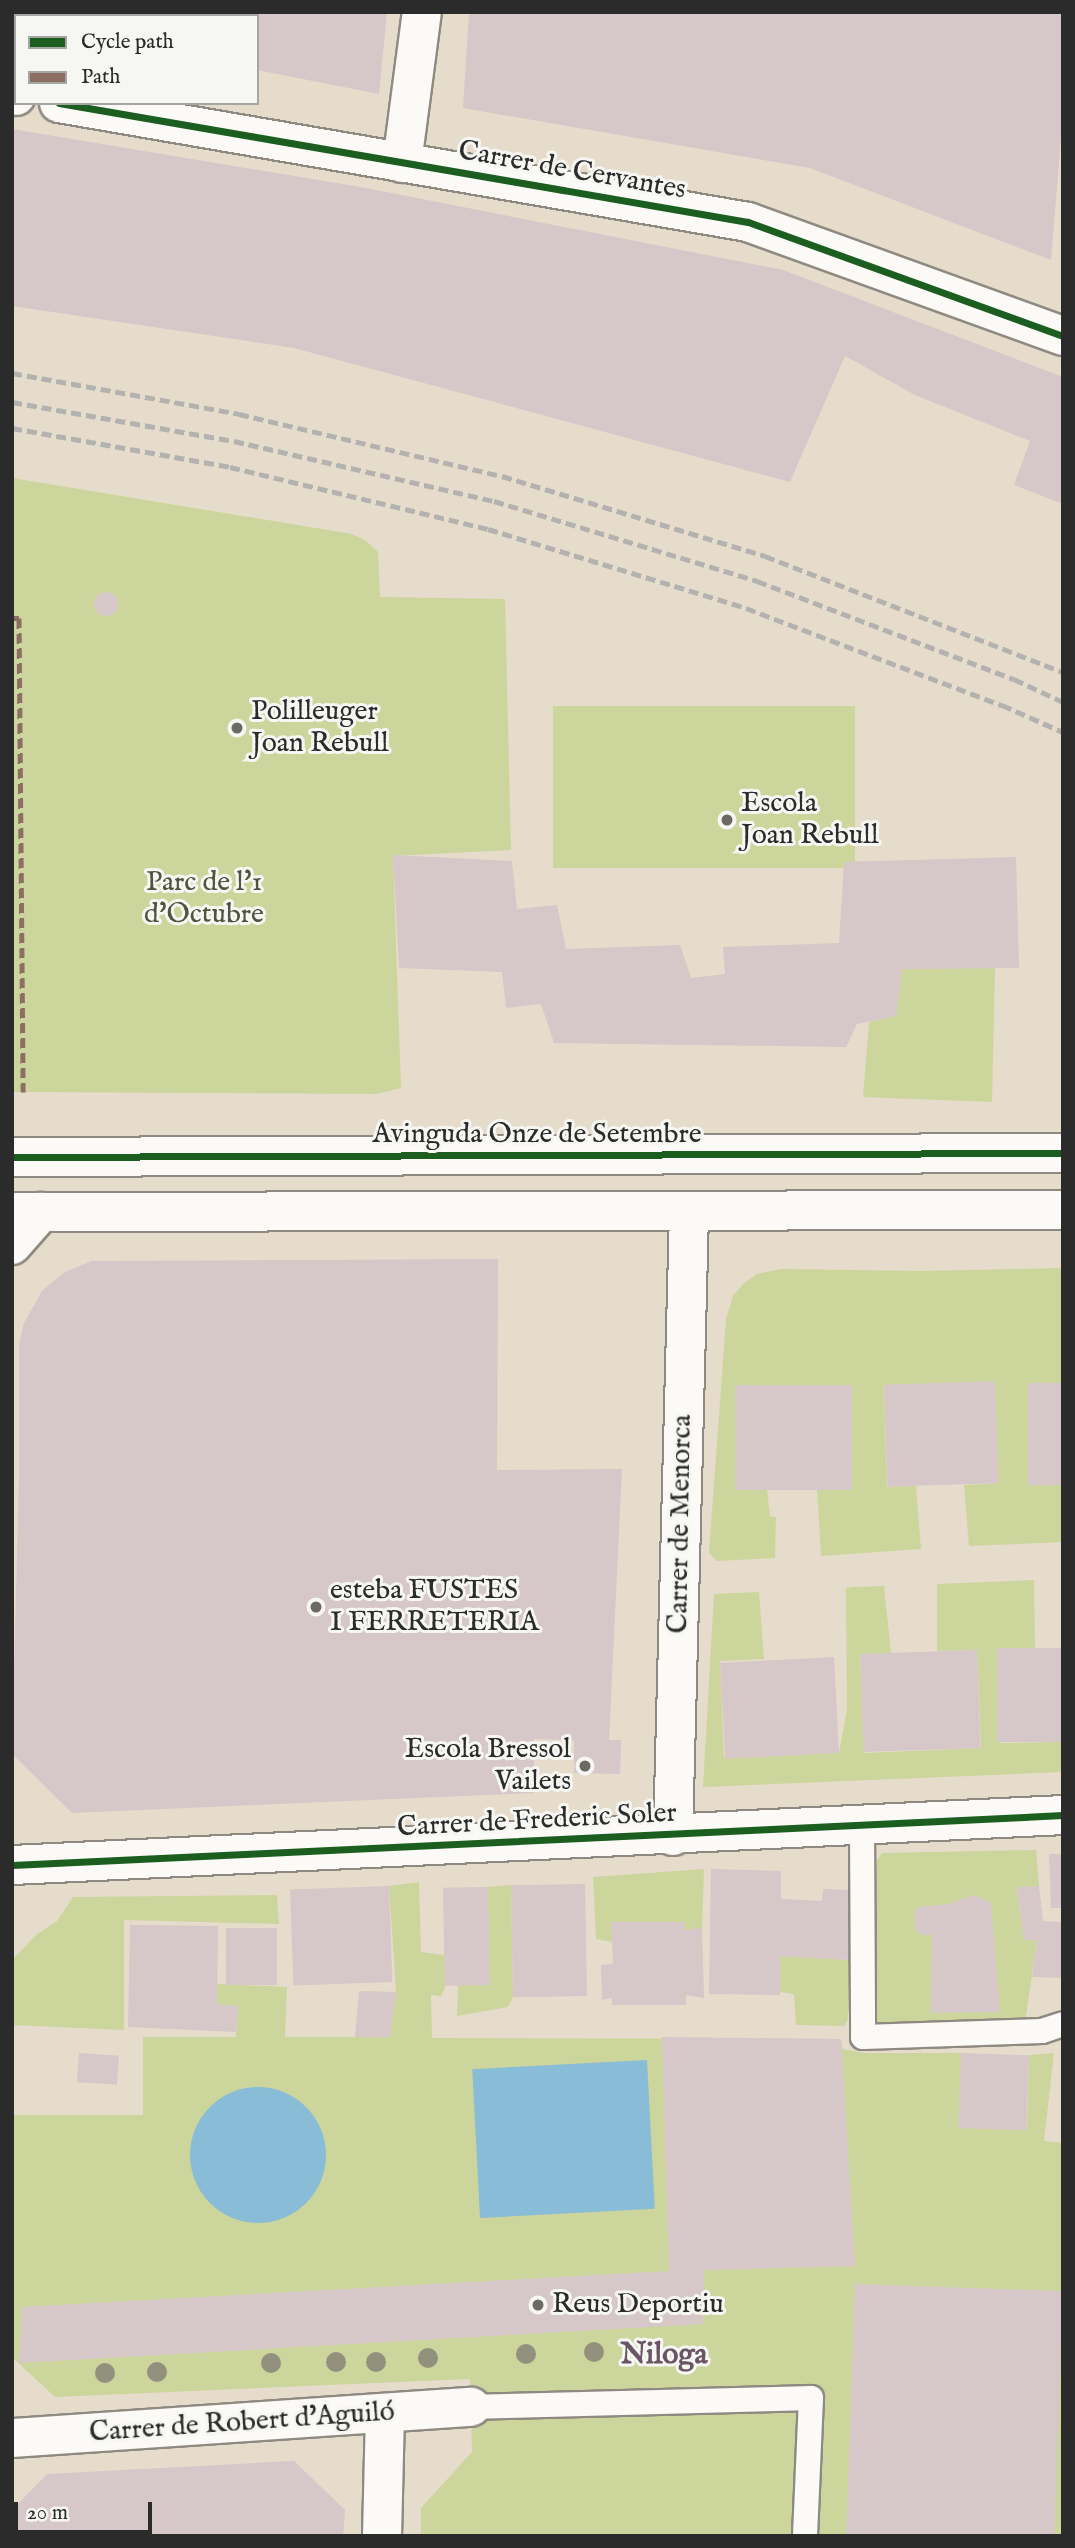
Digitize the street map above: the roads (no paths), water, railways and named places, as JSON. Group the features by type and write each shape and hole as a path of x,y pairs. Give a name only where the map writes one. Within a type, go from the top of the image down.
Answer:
{"street":[{"path":"402,163 422,12"},
{"name":"Carrer de Cervantes","path":"70,105 748,222 1063,336"},
{"name":"Avinguda Onze de Setembre","path":"12,1157 1063,1153"},
{"path":"12,1245 27,1212 1063,1210"},
{"name":"Carrer de Menorca","path":"673,1836 689,1212"},
{"name":"Carrer de Frederic Soler","path":"12,1866 1063,1815"},
{"name":"Carrer de Robert d'Aguiló","path":"12,2438 471,2407"},
{"path":"382,2536 385,2413"}],"lane":[{"path":"862,1825 863,2037 1042,2031 1063,2024"},
{"path":"471,2407 811,2398 806,2536"}],"water":[{"path":"647,2060 655,2209 480,2218 472,2069"},
{"path":"258,2087 284,2092 306,2107 321,2129 326,2155 321,2181 306,2203 284,2218 258,2223 232,2218 210,2203 195,2181 190,2155 195,2129 210,2107 232,2092"}],"railway":[{"path":"12,373 239,414 502,476 765,556 1063,672"},
{"path":"12,402 234,441 494,501 757,581 1014,679 1063,702"},
{"path":"12,428 230,467 488,529 746,608 1002,705 1063,732"}],"place":[{"name":"Polilleuger Joan Rebull","path":"237,728"},
{"name":"Escola Joan Rebull","path":"727,820"},
{"name":"esteba FUSTES I FERRETERIA","path":"316,1607"},
{"name":"Escola Bressol Vailets","path":"585,1766"},
{"name":"Reus Deportiu","path":"538,2305"}],"district":[{"name":"Niloga","path":"664,2355"}],"park label":[{"name":"Parc de l'1 d'Octubre","path":"204,899"}]}
